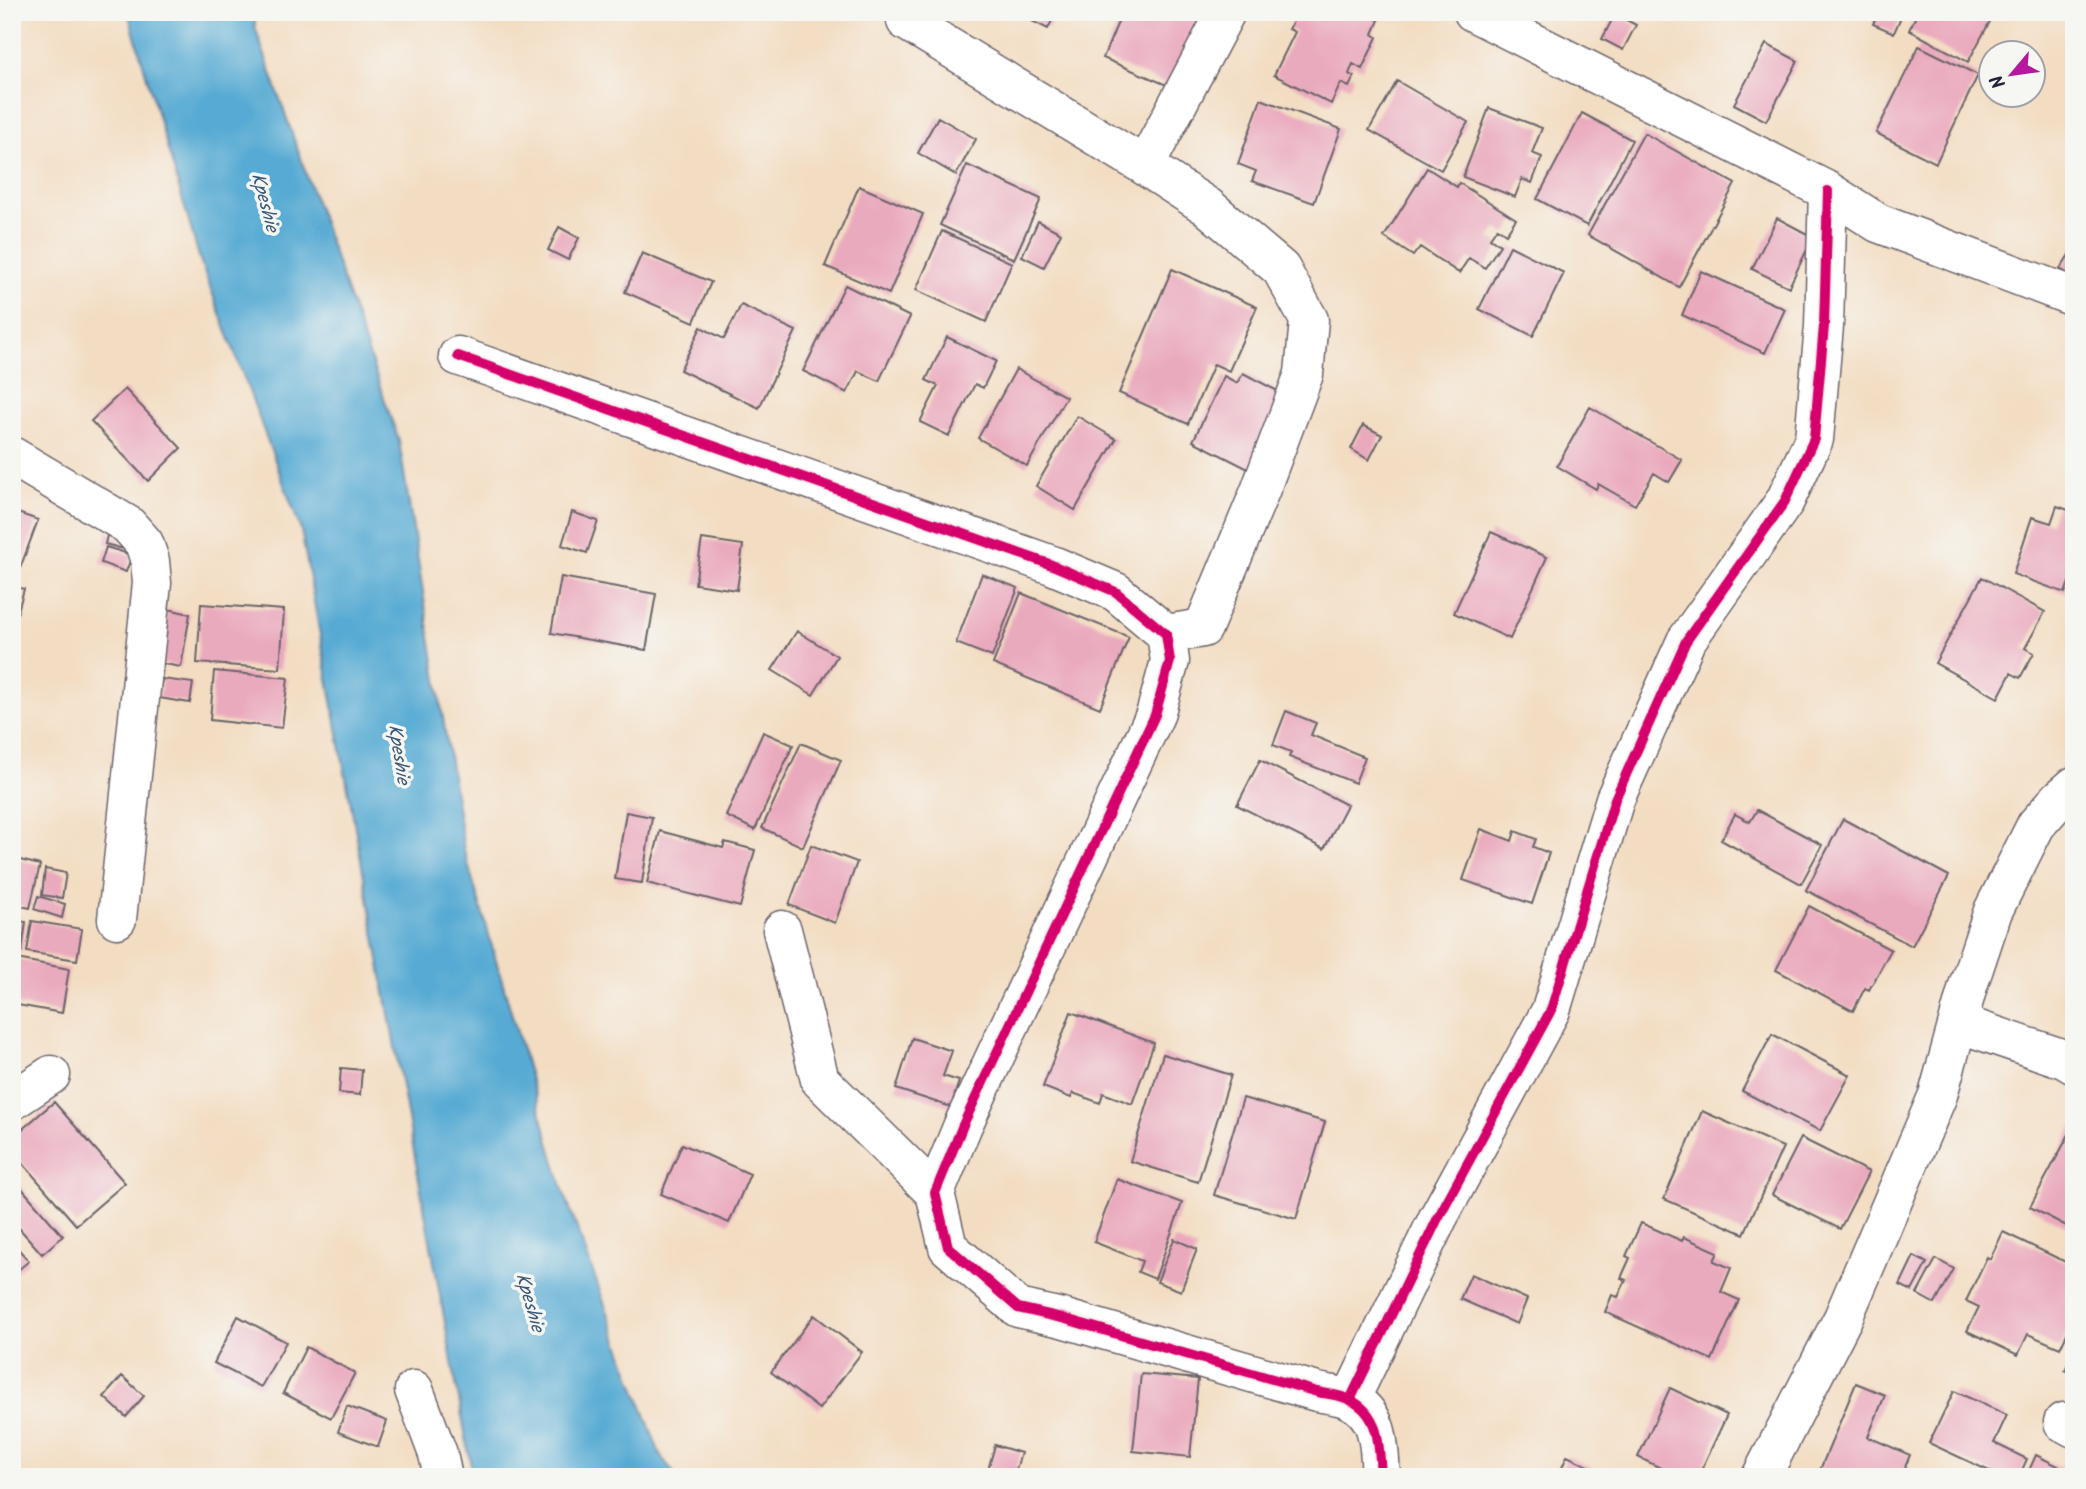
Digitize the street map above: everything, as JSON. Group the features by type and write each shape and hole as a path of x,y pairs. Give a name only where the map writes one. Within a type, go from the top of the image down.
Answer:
{"street":[{"path":"1145,166 1226,12"},
{"path":"1473,12 1828,191 1878,223 2074,297"},
{"path":"906,21 1208,207 1281,269 1309,320 1304,374 1260,491 1203,628 1166,634"},
{"path":"1350,1400 1438,1218 1551,1010 1615,799 1686,641 1785,501 1814,439 1824,326 1828,191"},
{"path":"457,356 1052,565 1116,592 1166,634 1170,662 1155,715 963,1125 935,1193"},
{"path":"12,456 128,525 144,543 150,561 152,583 117,919"},
{"path":"1761,1477 1843,1318 1938,1095 1993,911 2036,825 2074,786"},
{"path":"782,930 820,1080 935,1193 948,1247 1018,1308 1062,1318 1350,1400 1372,1418 1378,1439 1381,1477"},
{"path":"1958,1023 2064,1059 2074,1065"},
{"path":"12,1101 51,1075"},
{"path":"414,1390 438,1454 443,1477"}],"water":[{"name":"Kpeshie","path":"128,12 255,12 255,27 399,441 464,850 563,1190 660,1455 677,1477 473,1477 301,530 200,260"}],"building":[{"path":"1014,12 1056,12 1048,29"},
{"path":"1115,12 1178,12 1203,23 1176,89 1103,58 1121,15"},
{"path":"1298,12 1363,12 1379,20 1373,34 1377,37 1362,69 1353,64 1349,74 1354,77 1349,87 1341,83 1331,104 1274,75 1295,32 1289,29"},
{"path":"1878,12 1903,12 1894,33 1873,24"},
{"path":"1918,12 1995,12 1981,38 1978,38 1978,43 1968,62 1909,30"},
{"path":"1615,14 1636,25 1623,50 1602,39"},
{"path":"1766,44 1798,61 1766,121 1734,104"},
{"path":"1919,46 1978,75 1936,163 1876,133"},
{"path":"1397,81 1468,122 1441,170 1369,130"},
{"path":"1261,99 1341,129 1314,203 1252,181 1256,171 1238,164"},
{"path":"1489,108 1542,128 1532,153 1542,157 1532,183 1522,179 1515,197 1463,177"},
{"path":"1582,113 1632,140 1587,226 1537,199"},
{"path":"938,117 976,139 956,175 918,153"},
{"path":"1644,133 1735,184 1679,287 1588,235"},
{"path":"967,165 1041,199 1014,259 940,225"},
{"path":"1427,168 1457,187 1459,183 1516,219 1506,234 1497,228 1490,238 1500,245 1485,268 1469,258 1459,273 1420,247 1413,256 1384,237"},
{"path":"859,186 923,214 889,294 825,266"},
{"path":"1777,218 1813,237 1789,287 1752,269"},
{"path":"1038,221 1061,233 1044,267 1022,256"},
{"path":"559,227 579,238 568,260 548,250"},
{"path":"942,231 1012,263 986,322 916,290"},
{"path":"1510,246 1564,273 1533,336 1479,309"},
{"path":"2074,247 2074,277 2060,269"},
{"path":"642,253 711,282 694,322 625,292"},
{"path":"1172,269 1257,307 1229,371 1214,364 1188,424 1119,393"},
{"path":"1701,271 1785,309 1765,353 1682,315"},
{"path":"845,285 910,317 879,381 858,371 847,393 803,371"},
{"path":"741,305 796,331 759,408 680,370 701,327 724,339"},
{"path":"947,337 996,361 983,388 975,384 949,436 920,422 938,386 926,380"},
{"path":"1016,369 1066,397 1027,466 978,438"},
{"path":"1243,373 1289,397 1252,471 1193,441 1224,376 1237,383"},
{"path":"125,389 181,448 148,481 91,421"},
{"path":"1590,407 1682,460 1669,482 1654,473 1635,505 1598,484 1596,489 1557,466"},
{"path":"1077,416 1116,439 1075,510 1036,486"},
{"path":"1363,425 1382,435 1369,460 1351,449"},
{"path":"2057,506 2074,512 2074,569 2065,593 2013,574 2032,517 2051,523"},
{"path":"12,511 38,520 15,582 12,581"},
{"path":"572,512 598,521 587,553 562,545"},
{"path":"108,531 135,552 105,544"},
{"path":"1491,532 1547,557 1510,639 1454,613"},
{"path":"702,539 743,545 737,590 695,584"},
{"path":"106,547 132,555 126,572 101,563"},
{"path":"982,574 1018,588 992,657 956,643"},
{"path":"561,577 656,594 646,650 551,633"},
{"path":"1982,577 2045,612 2025,648 2034,653 2020,678 2011,673 1998,698 1935,663"},
{"path":"12,586 24,589 13,629 12,629"},
{"path":"1021,593 1129,637 1100,708 993,664"},
{"path":"201,604 284,610 280,669 197,663"},
{"path":"168,609 190,614 181,667 159,663"},
{"path":"797,631 837,656 813,695 772,670"},
{"path":"214,671 288,678 282,728 210,720"},
{"path":"162,679 193,683 190,703 159,698"},
{"path":"1286,711 1316,723 1311,735 1365,757 1355,783 1289,757 1291,752 1273,745"},
{"path":"763,732 793,745 755,830 726,816"},
{"path":"801,743 841,760 803,847 762,828"},
{"path":"1260,760 1347,805 1324,849 1237,805"},
{"path":"1757,810 1822,845 1801,884 1721,840 1735,814 1750,822"},
{"path":"626,812 652,817 642,883 615,879"},
{"path":"1843,819 1949,876 1912,946 1806,890"},
{"path":"1481,829 1512,841 1515,831 1536,839 1533,847 1549,853 1532,904 1463,880"},
{"path":"660,831 723,848 725,842 755,850 740,907 647,883"},
{"path":"811,845 857,862 835,923 789,905"},
{"path":"12,858 40,865 30,908 12,904"},
{"path":"45,869 66,873 62,898 42,895"},
{"path":"38,896 65,904 62,918 34,909"},
{"path":"1809,906 1891,950 1869,990 1865,988 1853,1011 1776,970"},
{"path":"12,920 26,922 22,951 12,950"},
{"path":"32,921 82,929 77,960 27,952"},
{"path":"12,958 69,969 62,1013 12,1004"},
{"path":"1071,1012 1154,1043 1132,1104 1103,1093 1100,1103 1073,1093 1071,1098 1043,1087"},
{"path":"1772,1034 1850,1075 1820,1131 1742,1091"},
{"path":"912,1038 952,1051 943,1076 959,1081 951,1107 896,1089"},
{"path":"1163,1054 1231,1075 1198,1182 1130,1161"},
{"path":"341,1068 362,1070 360,1095 339,1093"},
{"path":"1243,1098 1325,1122 1296,1219 1214,1195"},
{"path":"54,1102 125,1183 76,1225 12,1151 12,1138"},
{"path":"1702,1111 1783,1147 1744,1234 1664,1199"},
{"path":"2074,1125 2074,1230 2030,1207"},
{"path":"1801,1138 1869,1172 1840,1229 1772,1195"},
{"path":"682,1144 750,1174 729,1223 661,1194"},
{"path":"12,1177 63,1236 42,1254 12,1220"},
{"path":"1117,1179 1182,1203 1155,1279 1138,1272 1142,1261 1094,1242"},
{"path":"1641,1223 1682,1241 1684,1237 1718,1252 1714,1261 1731,1268 1721,1292 1739,1300 1712,1360 1605,1312 1612,1295 1618,1297 1626,1280 1621,1278 1630,1258 1626,1256"},
{"path":"2003,1232 2074,1266 2074,1319 2060,1348 2028,1334 2018,1355 1967,1331 1979,1307 1966,1301 1987,1257 1990,1259"},
{"path":"1174,1239 1197,1249 1181,1291 1157,1282"},
{"path":"12,1242 29,1261 12,1275"},
{"path":"1914,1256 1927,1263 1912,1291 1900,1285"},
{"path":"1936,1259 1954,1269 1935,1304 1917,1294"},
{"path":"1471,1274 1527,1299 1517,1324 1460,1299"},
{"path":"814,1315 862,1352 819,1409 771,1372"},
{"path":"238,1316 286,1342 261,1387 214,1363"},
{"path":"306,1347 355,1373 331,1418 283,1393"},
{"path":"2074,1351 2074,1374 2065,1370"},
{"path":"1141,1374 1198,1379 1190,1457 1133,1451"},
{"path":"122,1376 144,1396 126,1417 104,1397"},
{"path":"1856,1383 1885,1395 1868,1437 1910,1455 1901,1477 1817,1477"},
{"path":"1670,1388 1727,1415 1698,1477 1679,1477 1638,1457"},
{"path":"1954,1391 2007,1415 1994,1443 2027,1459 2019,1477 2002,1477 1929,1443"},
{"path":"347,1406 387,1421 378,1447 338,1432"},
{"path":"995,1445 1021,1453 1014,1477 986,1477"},
{"path":"2036,1455 2074,1474 2074,1477 2026,1477"},
{"path":"1567,1456 1612,1477 1558,1477"}],"cycle path":[{"path":"1350,1400 1438,1218 1551,1010 1615,799 1686,641 1785,501 1814,439 1824,326 1828,191"},
{"path":"458,356 1052,565 1116,592 1166,634 1170,661 1155,715 963,1125 935,1193 948,1247 1018,1308 1062,1318 1350,1400 1360,1406 1373,1423 1381,1477"}]}
